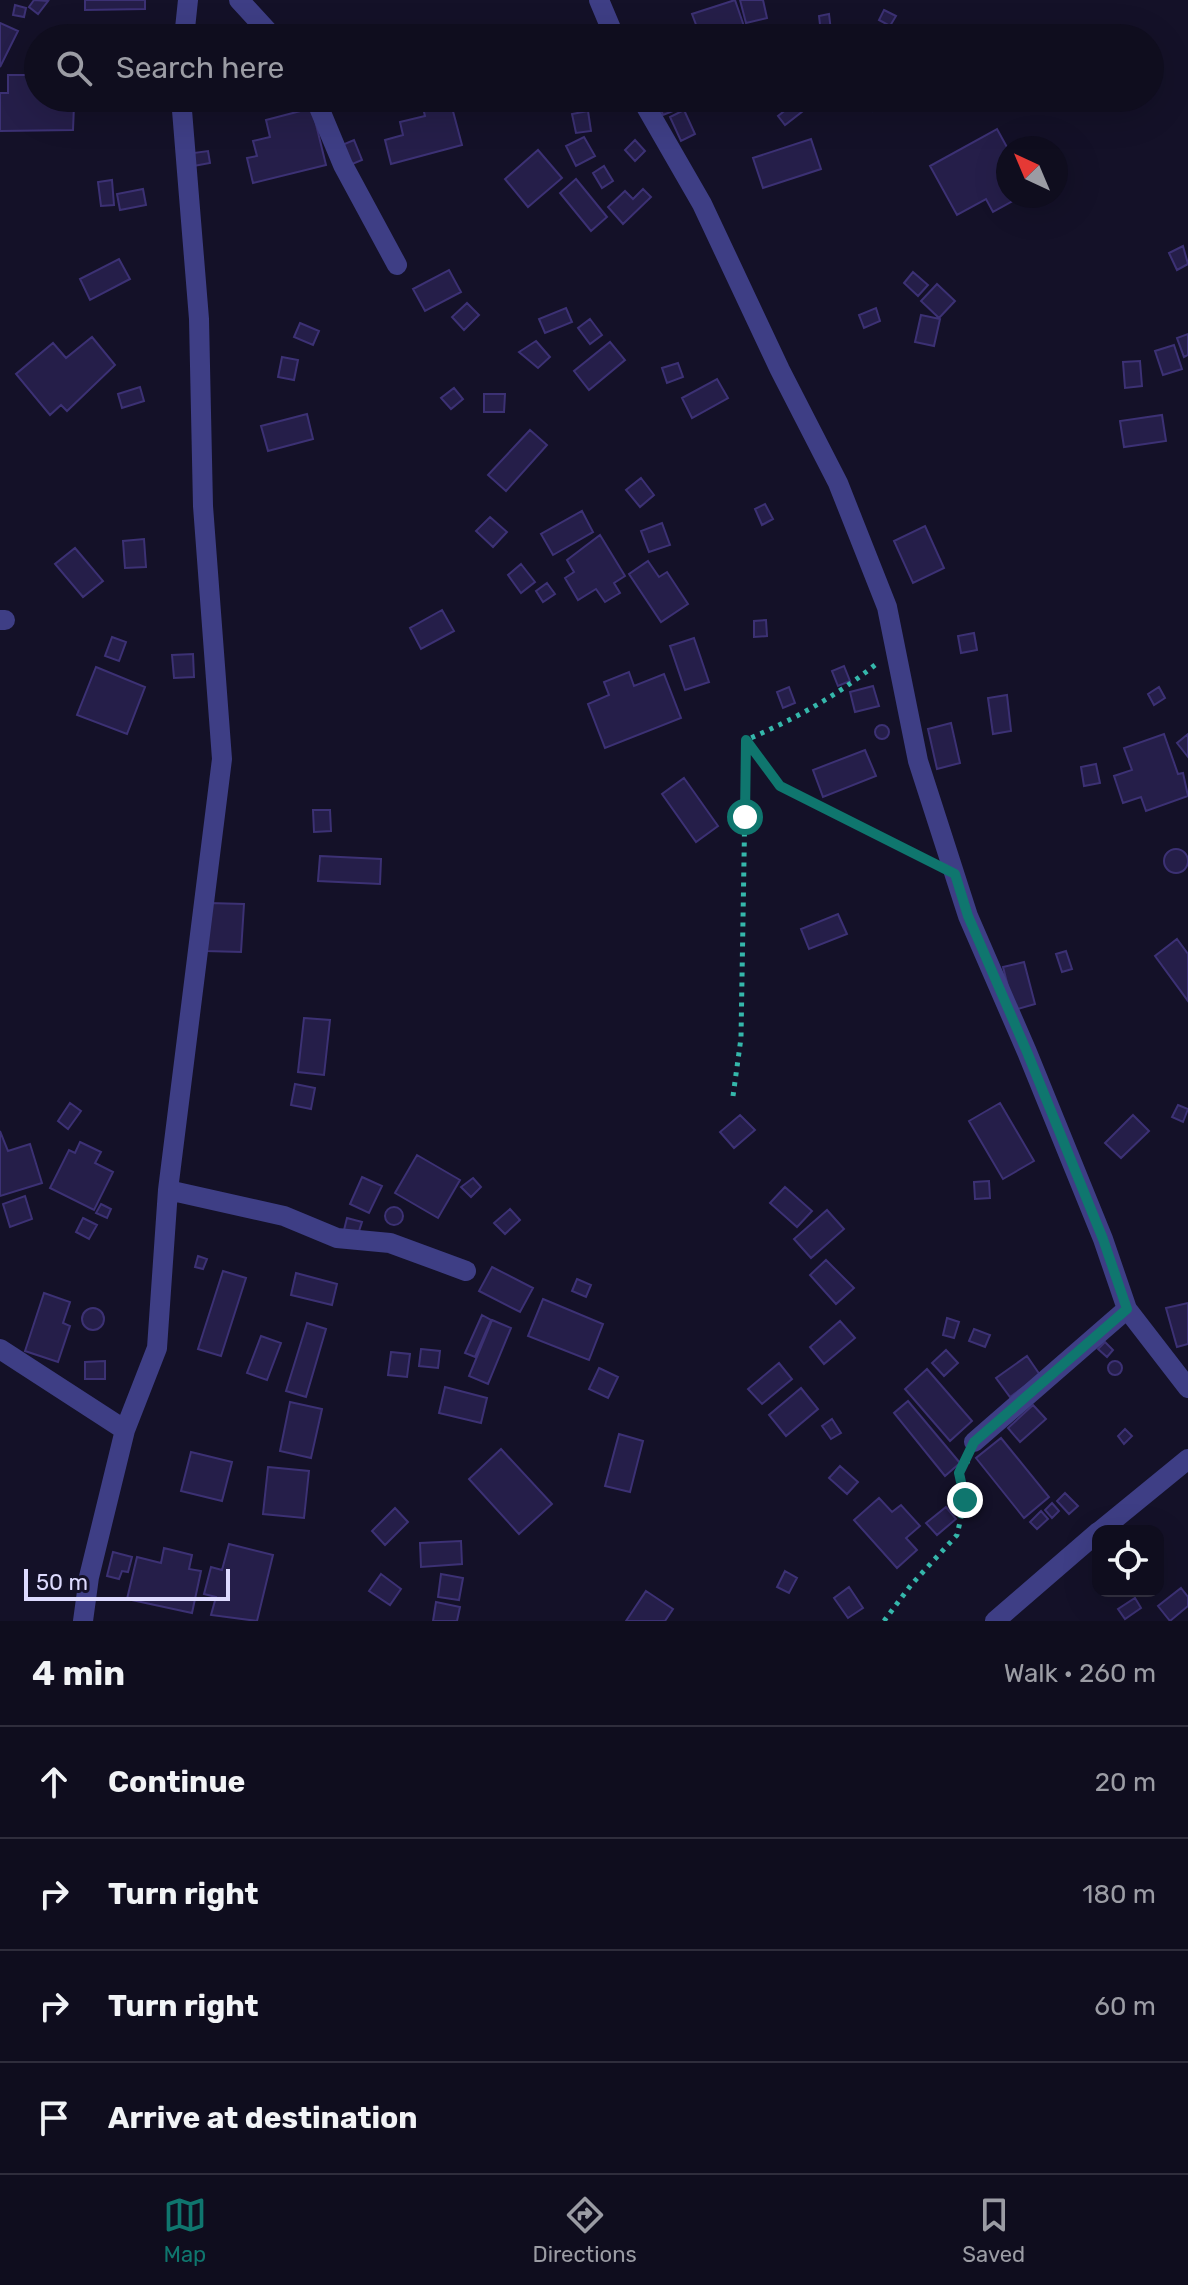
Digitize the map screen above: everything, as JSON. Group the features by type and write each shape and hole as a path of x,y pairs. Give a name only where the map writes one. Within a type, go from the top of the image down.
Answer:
{"street":[{"path":"185,24 188,0"},
{"path":"239,0 261,24"},
{"path":"599,0 609,24"},
{"path":"83,1621 89,1577 125,1430 157,1348 168,1190 222,759 203,506 199,319 182,112"},
{"path":"321,112 343,165 397,265"},
{"path":"649,112 702,204 780,370 838,483 887,607 918,761 968,916 1103,1239 1127,1309 1188,1388"},
{"path":"168,1190 284,1216 337,1238 390,1243 466,1271"},
{"path":"974,1442 1127,1309"},
{"path":"0,1349 125,1430"},
{"path":"1108,1525 1188,1459"},
{"path":"995,1621 1092,1538"}],"path":[{"path":"746,740 787,723 845,690 895,649"},
{"path":"746,740 780,786 955,874"},
{"path":"733,1096 741,1038 746,740"},
{"path":"884,1621 911,1585 957,1535 965,1500 959,1473 974,1442"}],"building":[{"path":"34,0 48,1 38,14 29,7"},
{"path":"85,0 145,0 145,9 85,10"},
{"path":"735,0 743,24 696,24 692,14"},
{"path":"740,0 763,0 767,18 746,23"},
{"path":"15,5 26,8 24,17 13,15"},
{"path":"884,10 896,16 891,24 879,20"},
{"path":"829,14 830,24 820,24 819,16"},
{"path":"0,23 18,31 0,67"},
{"path":"8,75 24,75 24,112 74,112 73,130 0,131 0,93 8,93"},
{"path":"297,112 313,112 326,165 253,183 247,158 257,156 253,141 270,137 266,120"},
{"path":"424,112 453,112 462,145 391,164 385,140 403,135 400,122 425,116"},
{"path":"588,112 591,131 576,133 572,114"},
{"path":"685,112 695,134 681,141 670,117"},
{"path":"783,112 802,112 785,125 778,116"},
{"path":"997,129 1001,136 996,136 996,208 1000,208 993,212 986,199 957,215 930,166"},
{"path":"584,137 595,156 576,166 566,146"},
{"path":"811,139 821,169 763,188 753,158"},
{"path":"354,140 362,160 350,165 342,145"},
{"path":"635,140 645,151 635,161 625,150"},
{"path":"538,150 562,178 528,207 505,179"},
{"path":"208,151 210,163 188,167 186,154"},
{"path":"604,166 613,181 602,188 593,173"},
{"path":"576,179 607,217 591,231 560,193"},
{"path":"112,180 114,205 101,206 98,182"},
{"path":"143,189 146,205 120,210 117,194"},
{"path":"643,189 651,197 623,224 608,207 625,191 633,199"},
{"path":"1183,246 1188,264 1177,270 1169,253"},
{"path":"119,259 130,279 90,300 80,279"},
{"path":"449,270 461,292 425,311 413,289"},
{"path":"913,272 928,285 918,296 904,283"},
{"path":"937,284 955,301 939,318 921,301"},
{"path":"467,303 479,315 464,330 452,317"},
{"path":"566,308 572,322 545,333 539,319"},
{"path":"876,308 880,321 864,328 859,315"},
{"path":"921,315 940,319 934,346 915,342"},
{"path":"590,319 602,335 590,344 578,328"},
{"path":"300,323 319,331 313,345 294,337"},
{"path":"1188,334 1188,355 1184,357 1177,338"},
{"path":"92,337 115,365 67,411 61,405 50,415 16,374 53,343 66,358"},
{"path":"536,341 550,357 538,368 519,352"},
{"path":"610,342 625,360 589,390 574,371"},
{"path":"1174,345 1182,369 1163,375 1155,351"},
{"path":"282,357 298,360 294,380 278,377"},
{"path":"1140,361 1142,386 1125,388 1123,362"},
{"path":"678,363 683,377 667,383 662,368"},
{"path":"717,379 728,398 692,418 682,398"},
{"path":"140,387 144,401 122,408 118,394"},
{"path":"454,388 463,399 451,409 441,398"},
{"path":"484,394 505,394 504,412 484,412"},
{"path":"307,414 313,439 268,451 261,426"},
{"path":"1162,415 1166,441 1124,447 1120,421"},
{"path":"530,430 547,445 506,491 488,475"},
{"path":"641,478 654,495 640,507 626,490"},
{"path":"765,504 773,519 762,525 755,509"},
{"path":"582,511 593,532 553,555 541,534"},
{"path":"490,517 507,532 493,547 476,531"},
{"path":"662,523 670,545 649,552 641,531"},
{"path":"925,526 944,568 913,583 894,541"},
{"path":"600,535 625,576 614,583 620,593 605,602 596,589 578,600 565,578 574,572 567,560"},
{"path":"144,539 146,567 125,568 123,541"},
{"path":"75,548 103,581 83,597 55,564"},
{"path":"648,561 659,577 667,572 688,604 661,622 629,574"},
{"path":"521,564 535,582 521,593 508,575"},
{"path":"547,583 555,594 543,602 536,591"},
{"path":"442,610 454,631 421,649 410,628"},
{"path":"766,620 767,636 754,637 754,621"},
{"path":"974,633 977,650 961,653 958,636"},
{"path":"112,637 126,642 119,661 105,656"},
{"path":"694,638 709,682 685,690 670,646"},
{"path":"193,654 194,677 174,678 172,655"},
{"path":"844,666 850,681 838,686 832,671"},
{"path":"96,667 145,687 127,734 77,715"},
{"path":"629,672 634,686 664,674 681,718 605,748 588,704 609,695 604,682"},
{"path":"873,686 879,706 855,712 850,692"},
{"path":"789,687 795,703 783,708 777,692"},
{"path":"1159,687 1165,698 1154,705 1148,694"},
{"path":"1007,695 1011,731 993,734 988,698"},
{"path":"951,723 960,763 937,769 928,729"},
{"path":"882,725 889,732 882,739 875,732"},
{"path":"1164,734 1178,774 1183,773 1188,796 1146,811 1141,797 1123,803 1114,776 1132,770 1124,748"},
{"path":"1188,734 1188,757 1177,743"},
{"path":"865,750 876,776 823,797 813,770"},
{"path":"1096,764 1100,783 1084,786 1081,767"},
{"path":"684,778 718,826 696,842 662,794"},
{"path":"313,810 330,810 331,831 314,832"},
{"path":"1176,849 1187,856 1188,861 1181,872 1176,873 1165,866 1164,861 1171,850"},
{"path":"320,856 381,859 380,884 318,881"},
{"path":"209,903 244,904 241,952 206,951"},
{"path":"838,914 847,934 809,949 801,929"},
{"path":"1177,939 1188,954 1188,1001 1155,956"},
{"path":"1066,951 1072,969 1062,972 1056,954"},
{"path":"1024,962 1035,1004 1014,1010 1003,967"},
{"path":"304,1018 330,1020 324,1075 298,1072"},
{"path":"295,1084 315,1088 311,1109 291,1105"},
{"path":"70,1103 81,1111 68,1129 58,1121"},
{"path":"1000,1103 1034,1161 1003,1179 969,1121"},
{"path":"1178,1105 1188,1109 1183,1122 1172,1117"},
{"path":"740,1115 755,1130 734,1148 720,1132"},
{"path":"1133,1115 1149,1131 1121,1158 1105,1143"},
{"path":"0,1131 8,1151 30,1144 42,1183 0,1196"},
{"path":"80,1142 101,1152 95,1163 113,1172 94,1210 50,1188 69,1150 75,1153"},
{"path":"417,1155 460,1180 438,1218 395,1193"},
{"path":"362,1177 382,1186 369,1213 350,1204"},
{"path":"473,1178 481,1187 471,1197 461,1187"},
{"path":"989,1181 990,1198 975,1199 974,1182"},
{"path":"785,1187 812,1211 797,1227 770,1203"},
{"path":"25,1196 32,1219 10,1227 3,1204"},
{"path":"101,1204 111,1209 107,1218 96,1213"},
{"path":"390,1207 398,1207 403,1216 401,1223 390,1225 385,1220 385,1212"},
{"path":"510,1209 520,1220 505,1234 494,1223"},
{"path":"827,1210 844,1229 811,1258 794,1239"},
{"path":"83,1218 97,1225 89,1239 76,1232"},
{"path":"347,1218 362,1222 358,1234 344,1230"},
{"path":"198,1256 207,1259 203,1269 195,1267"},
{"path":"826,1260 854,1288 836,1304 810,1275"},
{"path":"492,1267 533,1288 520,1312 479,1291"},
{"path":"223,1271 246,1278 221,1356 198,1349"},
{"path":"296,1273 337,1284 332,1305 291,1295"},
{"path":"577,1279 591,1285 586,1297 572,1291"},
{"path":"44,1293 70,1302 63,1323 70,1326 58,1362 25,1351"},
{"path":"543,1299 603,1324 589,1360 528,1336"},
{"path":"1188,1303 1188,1344 1177,1347 1166,1308"},
{"path":"93,1308 101,1311 104,1319 101,1327 93,1330 85,1327 82,1319 85,1311"},
{"path":"482,1315 491,1320 475,1357 465,1353"},
{"path":"947,1318 959,1322 954,1338 943,1335"},
{"path":"492,1320 511,1328 488,1384 469,1376"},
{"path":"840,1321 855,1338 824,1364 810,1347"},
{"path":"307,1323 326,1329 306,1397 286,1391"},
{"path":"974,1329 990,1335 985,1347 969,1341"},
{"path":"261,1336 281,1343 267,1380 247,1373"},
{"path":"1105,1342 1113,1350 1107,1357 1098,1349"},
{"path":"421,1349 440,1351 438,1368 419,1366"},
{"path":"946,1350 958,1363 944,1376 932,1363"},
{"path":"391,1352 410,1354 407,1377 388,1375"},
{"path":"1027,1356 1040,1375 1010,1397 996,1378"},
{"path":"105,1361 105,1379 85,1379 85,1362"},
{"path":"1115,1361 1122,1368 1115,1375 1108,1368"},
{"path":"779,1363 792,1379 762,1404 748,1389"},
{"path":"599,1368 618,1377 608,1398 589,1389"},
{"path":"927,1369 972,1421 950,1441 905,1389"},
{"path":"445,1387 487,1398 481,1423 439,1413"},
{"path":"801,1388 818,1409 786,1436 769,1415"},
{"path":"908,1401 960,1463 945,1476 894,1413"},
{"path":"290,1402 322,1409 311,1458 280,1451"},
{"path":"1033,1405 1046,1419 1020,1442 1008,1428"},
{"path":"832,1419 841,1433 831,1439 822,1426"},
{"path":"1125,1429 1132,1436 1124,1444 1118,1436"},
{"path":"619,1434 643,1441 630,1492 605,1486"},
{"path":"1001,1438 1049,1497 1024,1518 976,1458"},
{"path":"501,1449 552,1504 519,1534 469,1479"},
{"path":"191,1452 232,1462 222,1501 181,1491"},
{"path":"840,1466 858,1482 847,1494 829,1478"},
{"path":"268,1467 309,1471 304,1518 263,1514"},
{"path":"1065,1493 1078,1506 1069,1514 1057,1501"},
{"path":"879,1498 892,1512 901,1505 920,1526 906,1538 917,1550 897,1568 854,1520"},
{"path":"1052,1503 1059,1511 1052,1518 1045,1510"},
{"path":"946,1507 956,1519 937,1535 926,1523"},
{"path":"395,1508 408,1522 385,1545 372,1531"},
{"path":"1041,1511 1048,1519 1037,1529 1030,1522"},
{"path":"461,1541 462,1564 421,1567 420,1543"},
{"path":"229,1544 273,1555 257,1621 211,1615 216,1597 204,1594 211,1567 222,1570"},
{"path":"164,1548 192,1555 189,1569 201,1571 192,1613 127,1599 137,1557 161,1563"},
{"path":"113,1552 132,1557 128,1572 122,1571 119,1579 107,1576"},
{"path":"785,1571 797,1578 789,1593 777,1587"},
{"path":"381,1574 401,1589 390,1605 369,1591"},
{"path":"441,1574 463,1578 459,1600 438,1597"},
{"path":"849,1587 863,1608 848,1618 834,1598"},
{"path":"1181,1588 1188,1597 1188,1606 1170,1621 1158,1606"},
{"path":"646,1591 673,1609 665,1621 626,1621"},
{"path":"1135,1598 1141,1608 1125,1619 1118,1609"},
{"path":"436,1602 460,1607 457,1621 433,1621"}],"route":[{"path":"745,817 746,740 780,786 955,874 968,916 1103,1239 1127,1309 974,1442 967,1462 959,1473 965,1500"}]}
